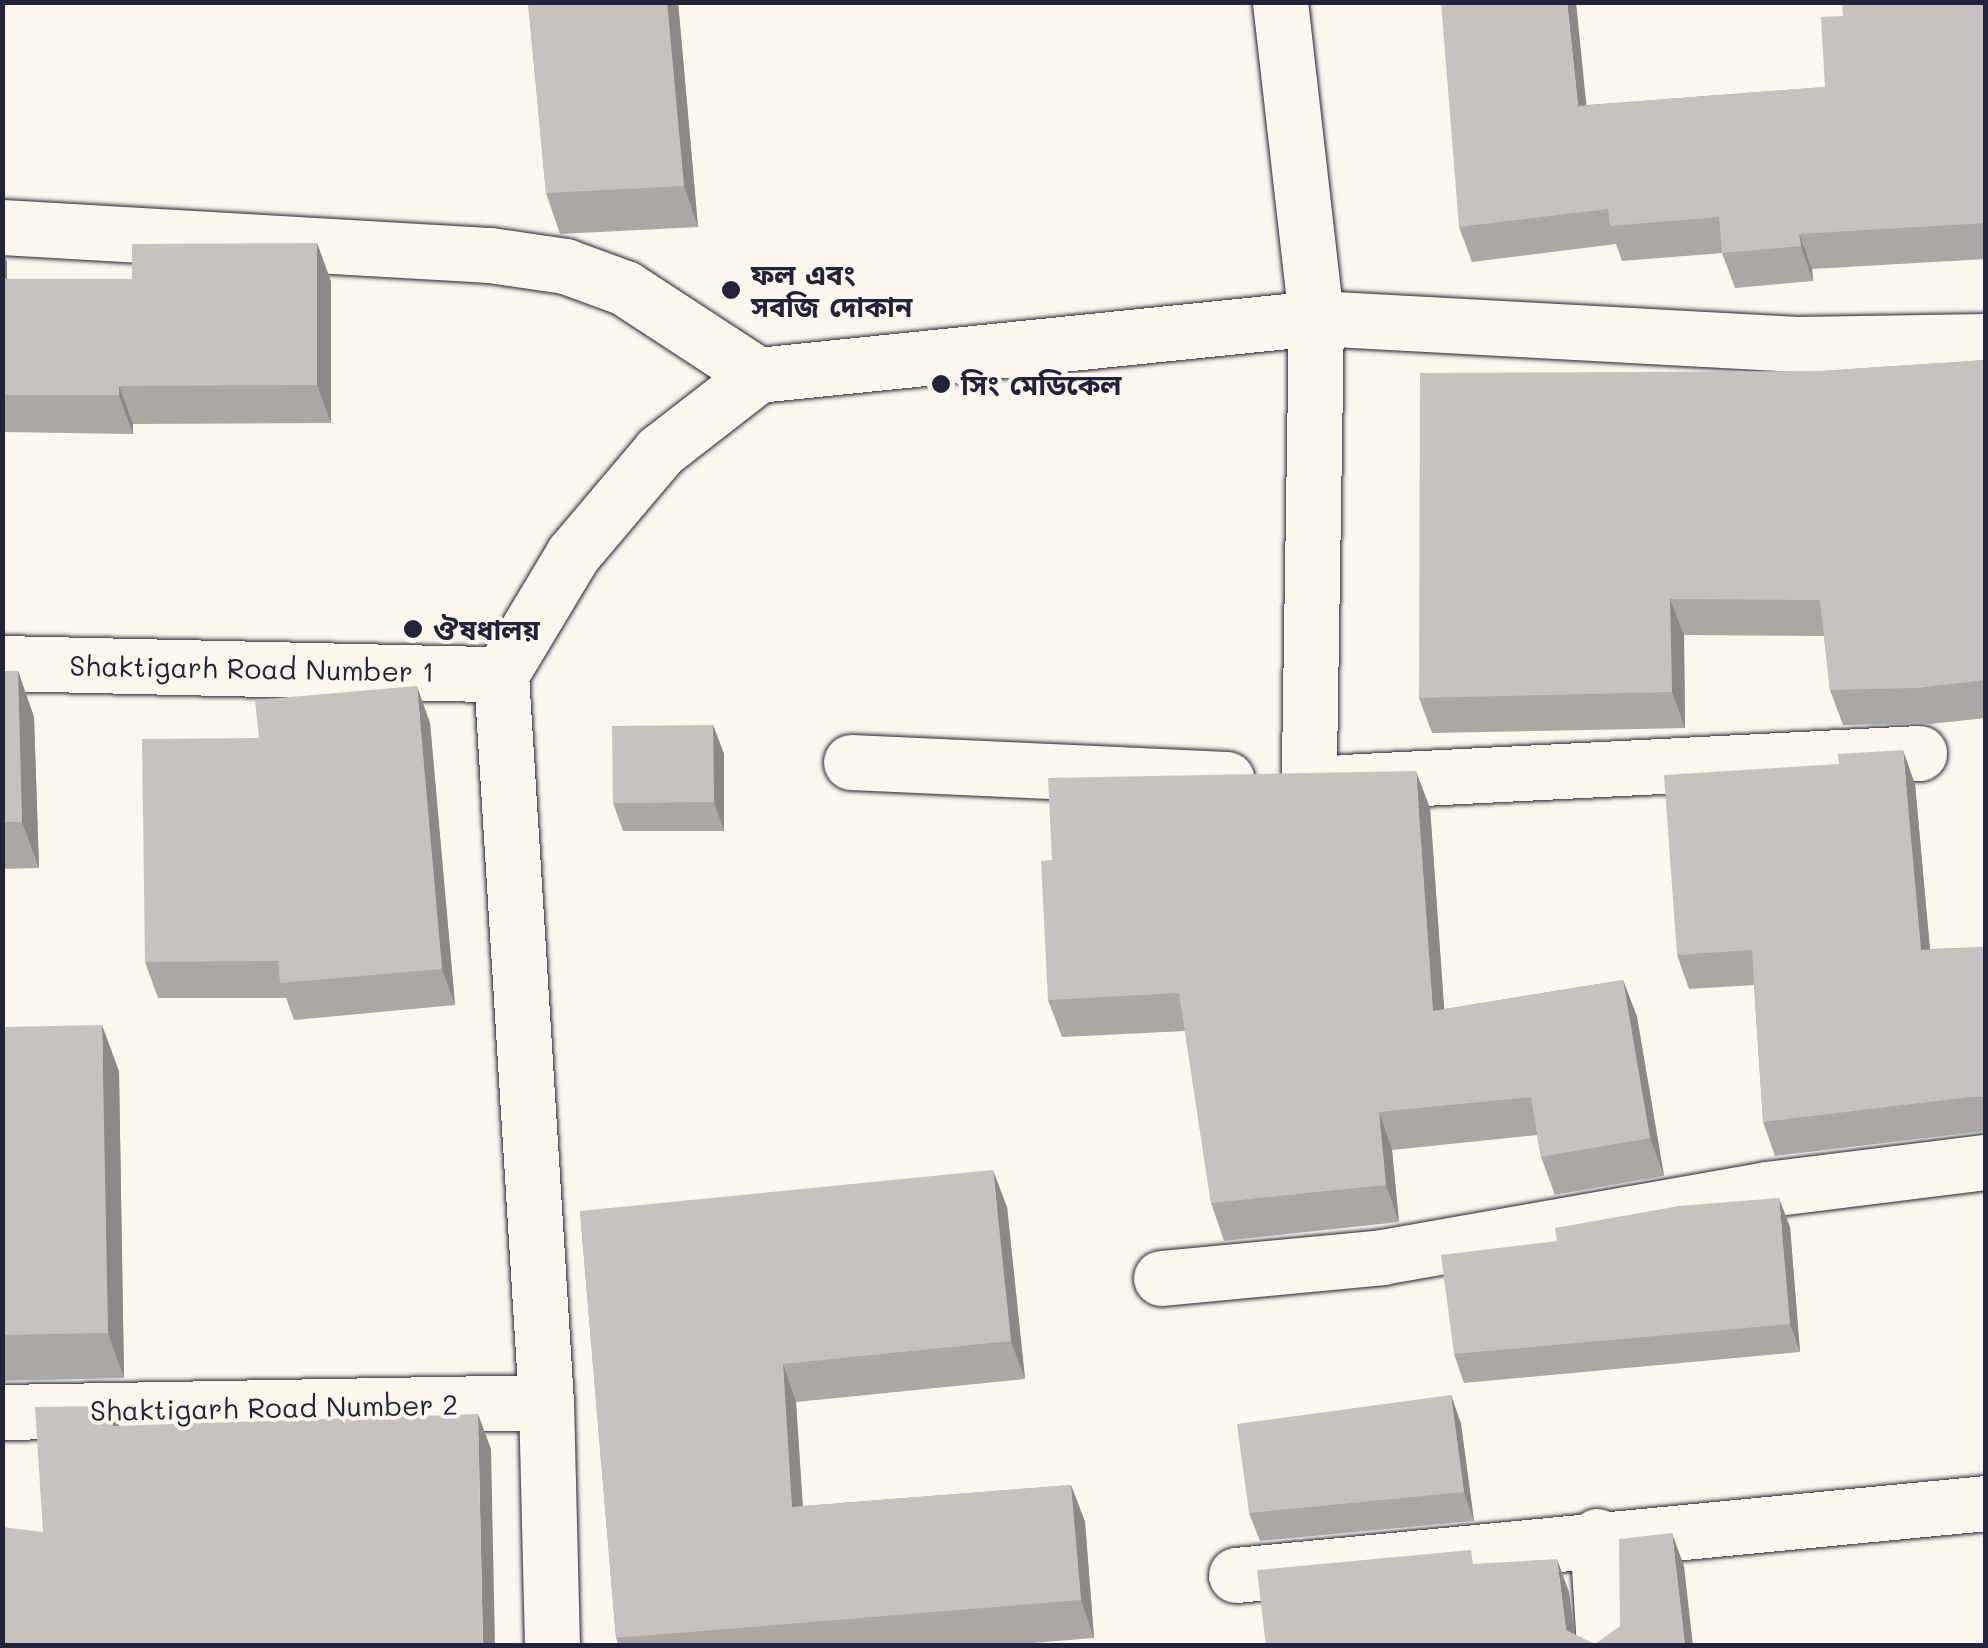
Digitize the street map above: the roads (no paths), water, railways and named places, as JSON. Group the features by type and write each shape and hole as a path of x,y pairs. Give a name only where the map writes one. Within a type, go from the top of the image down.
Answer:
{"street":[{"path":"1280,2 1316,318 1310,783"},
{"path":"2,227 490,256 565,266 640,296 758,375"},
{"path":"552,1646 546,1402 501,674 573,554 660,451 758,375 1316,318 1796,344 1986,341"},
{"name":"Shaktigarh Road Number 1","path":"2,664 501,674"},
{"path":"851,762 1310,783 1919,753"},
{"path":"1161,1278 1382,1257 1768,1189 1986,1162"},
{"name":"Shaktigarh Road Number 2","path":"2,1412 546,1402"},
{"path":"1236,1575 1597,1536 1986,1503"},
{"path":"1597,1536 1604,1646"}],"place":[{"name":"ফল এবং সবজি দোকান","path":"731,290"},
{"name":"সিং মেডিকেল","path":"941,384"},
{"name":"ঔষধালয়","path":"413,629"}]}
